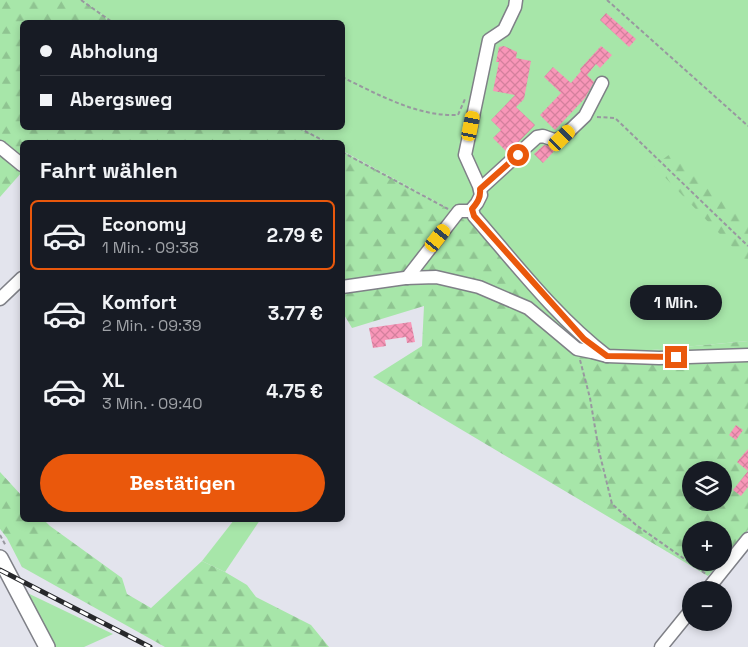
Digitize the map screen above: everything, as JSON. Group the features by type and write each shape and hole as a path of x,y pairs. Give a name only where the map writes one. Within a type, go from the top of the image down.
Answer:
{"main road":[{"path":"0,558 47,647"}],"street":[{"path":"472,211 481,195 465,155 489,40 504,30 515,7 516,0"},
{"path":"480,189 510,164 534,139 540,136 552,140 559,139 585,116 602,83"},
{"path":"0,147 20,163"},
{"path":"407,278 459,212 472,211"},
{"path":"472,211 474,216 584,339 607,356"},
{"path":"345,287 436,276 479,287 528,308 577,348 607,356 659,358 748,355"},
{"path":"0,299 20,280"},
{"path":"714,581 748,539"},
{"path":"661,647 682,621"}],"path":[{"path":"81,0 109,20"},
{"path":"607,0 748,126"},
{"path":"345,78 391,101 443,115 458,115 465,99"},
{"path":"585,116 615,118 748,246"},
{"path":"303,130 322,140"},
{"path":"345,154 441,206 453,212 459,212"},
{"path":"577,348 590,398 599,451 612,504 706,581"}],"green space":[{"path":"0,0 83,0 108,20 20,20 20,130 303,130 323,140 20,140 20,155 0,140"},
{"path":"83,0 748,0 748,341 630,352 608,349 587,335 457,213 345,152 345,140 323,140 303,130 345,130 345,20 108,20"},
{"path":"678,148 748,222 748,263 654,166"},
{"path":"345,153 457,213 475,211 565,313 587,335 608,349 630,352 748,341 748,530 732,549 732,521 682,521 682,561 373,377 422,346 424,306 352,328 345,316"},
{"path":"0,155 20,170 20,174 0,197"},
{"path":"0,472 20,494 20,522 46,522 122,578 127,594 151,608 202,561 247,585 256,597 311,625 329,647 165,647 22,567 7,538 0,529"},
{"path":"232,522 259,522 225,572 202,561"},
{"path":"700,571 713,571 708,576"},
{"path":"17,588 113,634 84,647 46,647"}],"building":[{"path":"606,13 636,39 629,47 600,20"},
{"path":"504,46 517,52 516,58 531,61 524,99 516,107 535,125 508,153 493,138 501,130 491,120 515,95 493,91 499,62 496,62 499,47"},
{"path":"601,46 612,55 600,68 596,64 587,75 594,82 585,98 555,130 540,115 561,93 544,77 553,67 571,83 581,71 580,69"},
{"path":"544,145 557,148 543,163 534,154"},
{"path":"411,322 415,342 407,343 406,337 385,340 386,346 373,348 369,328"},
{"path":"736,425 743,430 736,440 729,435"},
{"path":"748,449 748,471 737,462"},
{"path":"748,471 748,487 741,496 733,490"}],"railway":[{"path":"0,570 150,647"}],"route":[{"path":"518,155 480,189 481,195 472,209 474,216 584,339 607,356 676,357"}]}
